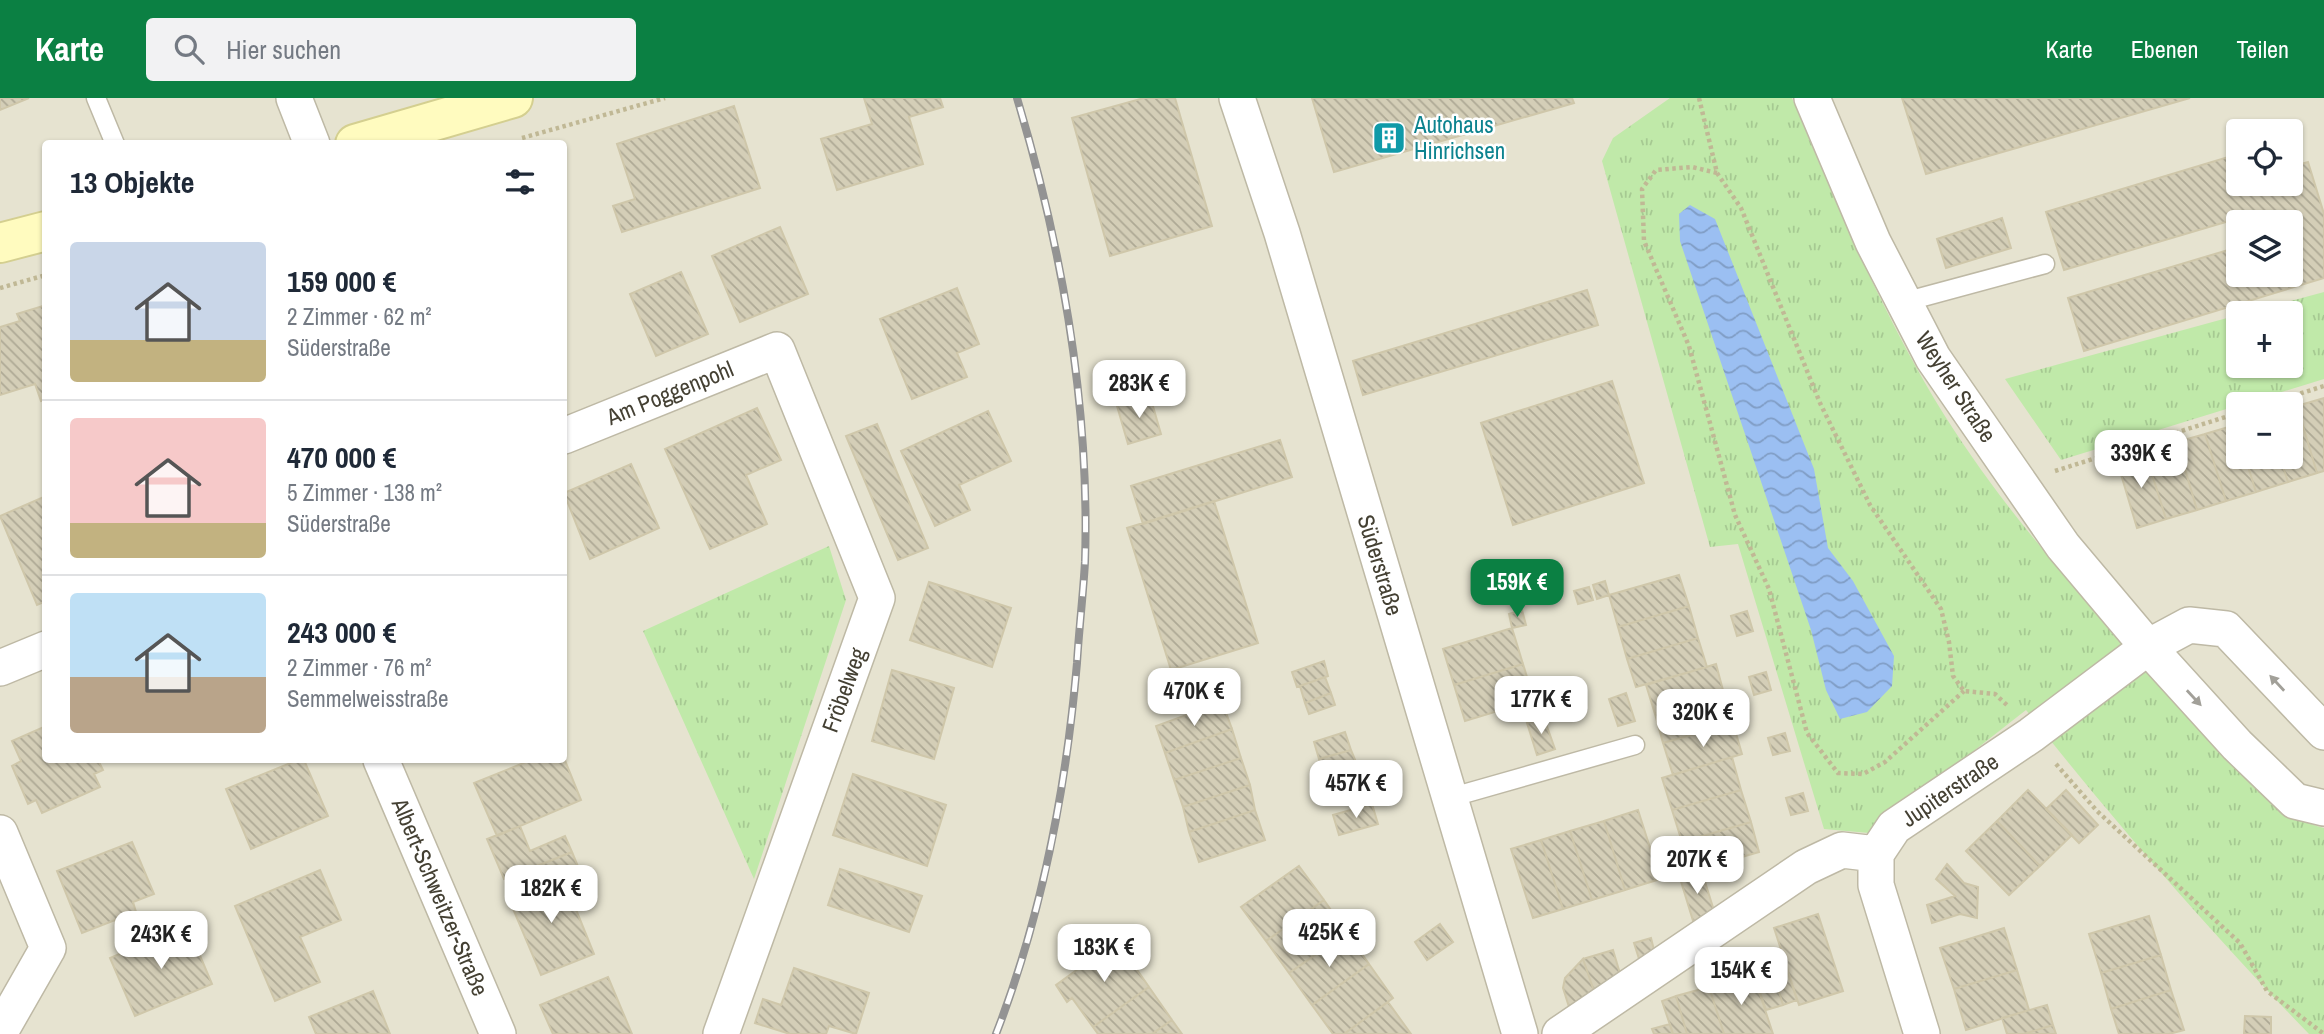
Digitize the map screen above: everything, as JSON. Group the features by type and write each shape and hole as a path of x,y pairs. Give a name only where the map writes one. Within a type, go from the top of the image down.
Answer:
{"street":[{"path":"294,98 310,140"},
{"path":"369,140 513,98"},
{"name":"Süderstraße","path":"1237,98 1286,246 1520,1034"},
{"name":"Weyher Straße","path":"1812,98 1873,242 1933,358 2063,547 2148,648 2237,745 2295,801 2324,808"},
{"path":"0,243 42,232"},
{"name":"Am Poggenpohl","path":"567,435 777,349"},
{"name":"Fröbelweg","path":"721,1034 877,598 777,349"},
{"path":"2148,648 2189,625 2226,629 2324,732"},
{"name":"Jupiterstraße","path":"1876,854 1894,827 2031,735 2148,648"},
{"path":"0,668 42,651"},
{"name":"Albert-Schweitzer-Straße","path":"383,763 498,1034"},
{"path":"0,833 48,948 0,1032"},
{"path":"1560,1034 1805,867 1842,850 1876,854 1876,885 1922,1034"}],"lane":[{"path":"96,98 113,140"},
{"path":"1904,302 2046,264"},
{"path":"1450,798 1635,745"}],"path":[{"path":"517,140 665,98"},
{"path":"1699,98 1717,173 1741,208 1820,403 1870,505 1941,609 1950,642 1952,676 1964,691 1995,694 2014,711 2031,735 2097,811 2240,943 2267,991 2324,1034"},
{"path":"1717,173 1692,167 1656,170 1642,189 1644,241 1689,346 1735,515 1769,589 1807,733 1838,773 1863,774 1885,762 1964,691"},
{"path":"0,288 42,276"},
{"path":"2303,393 2324,386"},
{"path":"2019,482 2226,418"}],"shaded area":[{"path":"0,98 2324,98 2324,1034 0,1034"}],"green space":[{"path":"1670,98 1792,98 1841,214 1914,364 1995,489 2062,573 2247,772 2293,814 2324,828 2324,1034 2309,1034 2235,956 2128,835 2026,710 1869,833 1824,829 1738,544 1710,547 1602,161 1613,138"},
{"path":"2324,292 2324,379 2282,392 2226,392 2226,409 2061,460 2005,379 2226,318 2226,378 2303,378 2303,301 2291,301"},
{"path":"829,546 846,600 754,879 643,631"}],"water":[{"path":"1690,205 1715,219 1814,469 1828,548 1853,581 1894,656 1892,686 1867,712 1840,719 1826,690 1811,630 1680,241 1679,214"}],"building":[{"path":"0,98 29,98 0,110"},
{"path":"864,98 940,98 943,107 909,117 923,164 837,190 821,139 872,124"},
{"path":"1144,98 1175,98 1212,226 1110,256 1072,118"},
{"name":"Autohaus Hinrichsen","path":"1312,98 1572,98 1574,103 1334,172"},
{"path":"1902,98 2190,98 1926,174"},
{"path":"734,106 760,188 622,232 613,206 635,199 617,144"},
{"path":"2226,158 2226,196 2303,196 2303,164 2308,162 2324,214 2324,278 2303,284 2303,210 2226,210 2226,222 2064,270 2046,212"},
{"path":"2002,218 2011,248 1946,268 1937,239"},
{"path":"780,227 808,294 740,322 712,256"},
{"path":"2226,251 2226,287 2294,287 2248,301 2226,301 2226,308 2084,351 2068,298"},
{"path":"681,272 708,334 656,356 630,294"},
{"path":"957,288 979,344 957,353 967,377 912,399 880,319"},
{"path":"1587,290 1598,325 1363,395 1353,361"},
{"path":"42,306 42,401 35,384 0,395 0,327 20,321 17,314"},
{"path":"1612,381 1644,483 1513,525 1481,423"},
{"path":"1150,396 1161,434 1128,444 1117,406"},
{"path":"2324,398 2324,471 2317,473 2303,426 2303,404"},
{"path":"757,408 781,460 746,475 767,524 710,549 665,449"},
{"path":"988,411 1011,461 959,485 970,510 935,526 901,451"},
{"path":"877,424 928,548 898,560 846,436"},
{"path":"2303,426 2317,473 2288,482 2284,469 2303,469"},
{"path":"2226,428 2226,469 2249,469 2256,492 2226,501 2205,434"},
{"path":"2205,434 2226,501 2197,510 2177,442"},
{"path":"1280,440 1292,477 1143,524 1131,486"},
{"path":"2177,442 2197,510 2166,519 2145,452"},
{"path":"2145,452 2166,519 2137,528 2117,461"},
{"path":"631,464 659,528 590,559 567,501 567,492"},
{"path":"2249,469 2284,469 2288,482 2256,492"},
{"path":"42,498 42,603 37,605 0,516"},
{"path":"1214,501 1258,643 1171,670 1127,528"},
{"path":"1679,575 1689,606 1618,627 1609,595"},
{"path":"1605,581 1609,595 1597,599 1593,585"},
{"path":"929,582 1011,608 992,667 910,640"},
{"path":"1589,587 1593,600 1578,604 1574,591"},
{"path":"1689,606 1698,638 1627,659 1618,627"},
{"path":"1522,610 1526,625 1512,628 1509,614"},
{"path":"1747,611 1753,631 1737,636 1731,616"},
{"path":"1512,628 1523,664 1454,685 1443,649"},
{"path":"1698,638 1707,667 1636,687 1627,659"},
{"path":"1324,661 1328,676 1297,687 1292,672"},
{"path":"1523,664 1534,700 1465,721 1454,685"},
{"path":"1716,664 1724,694 1655,714 1646,685"},
{"path":"892,670 954,688 934,759 872,741"},
{"path":"1766,672 1771,690 1754,695 1749,677"},
{"path":"1325,677 1331,693 1305,703 1300,686"},
{"path":"1580,687 1585,704 1537,720 1532,703"},
{"path":"1331,693 1335,705 1309,714 1305,703"},
{"path":"1626,693 1635,721 1618,726 1609,699"},
{"path":"1724,694 1733,723 1663,743 1655,714"},
{"path":"1222,702 1232,729 1165,753 1156,726"},
{"path":"1544,718 1555,749 1537,755 1527,723"},
{"path":"1733,723 1742,754 1673,775 1663,743"},
{"path":"42,728 42,763 100,763 103,770 94,774 100,787 42,813 36,800 28,804 12,766 21,761 12,741"},
{"path":"1232,729 1241,758 1174,780 1165,753"},
{"path":"1345,732 1351,750 1319,759 1314,742"},
{"path":"1785,733 1790,751 1773,755 1768,738"},
{"path":"1351,750 1358,767 1325,778 1319,759"},
{"path":"1732,757 1741,790 1672,810 1662,778"},
{"path":"1241,758 1250,785 1183,807 1174,780"},
{"path":"291,763 305,763 328,816 251,849 226,789"},
{"path":"524,763 566,763 581,800 497,836 474,783"},
{"path":"853,774 946,805 927,866 833,835"},
{"path":"1250,785 1255,810 1189,832 1183,807"},
{"path":"1741,790 1751,822 1682,842 1672,810"},
{"path":"2028,790 2072,835 2040,866 1997,821"},
{"path":"2066,790 2098,825 2079,843 2046,809"},
{"path":"1803,793 1808,811 1791,815 1786,798"},
{"path":"1372,804 1378,824 1339,835 1333,815"},
{"path":"1255,810 1265,840 1199,862 1189,832"},
{"path":"1638,810 1660,879 1625,890 1604,821"},
{"path":"1604,821 1625,890 1592,900 1570,831"},
{"path":"1997,821 2040,866 2009,895 1966,851"},
{"path":"1751,822 1759,852 1690,872 1682,842"},
{"path":"520,826 530,851 565,836 572,852 504,879 487,839"},
{"path":"1570,831 1592,900 1563,909 1541,840"},
{"path":"1541,840 1563,909 1533,918 1511,849"},
{"path":"132,842 154,894 133,902 136,912 82,933 57,871"},
{"path":"572,852 579,869 539,884 532,868"},
{"path":"1947,864 1964,883 1978,887 1977,918 1960,914 1932,923 1927,905 1955,896 1936,879"},
{"path":"1299,866 1324,900 1266,941 1241,907"},
{"path":"840,869 922,896 909,932 828,905"},
{"path":"1701,869 1716,917 1694,924 1679,875"},
{"path":"320,870 341,920 300,937 320,982 275,1001 235,906"},
{"path":"562,875 594,954 541,975 508,897"},
{"path":"1324,900 1347,933 1289,973 1266,941"},
{"path":"1818,914 1843,991 1799,1005 1774,928"},
{"path":"2149,916 2161,955 2101,973 2089,934"},
{"path":"1440,924 1453,942 1427,960 1415,942"},
{"path":"187,925 212,984 135,1016 110,958"},
{"path":"2004,928 2017,970 1954,989 1940,948"},
{"path":"1347,933 1369,964 1312,1005 1289,973"},
{"path":"1651,938 1655,954 1641,965 1634,943"},
{"path":"1117,941 1149,987 1093,1027 1072,998 1067,1002 1056,985"},
{"path":"1613,950 1621,977 1596,997 1583,959"},
{"path":"1781,952 1797,1000 1783,1005 1768,956"},
{"path":"2161,955 2171,990 2111,1009 2101,973"},
{"path":"1768,956 1783,1005 1766,1010 1749,959"},
{"path":"1583,959 1596,997 1570,1010 1563,988 1565,978"},
{"path":"1369,964 1393,998 1344,1034 1333,1034 1312,1005"},
{"path":"794,968 869,993 856,1034 829,1026 826,1034 790,1034 755,1023 763,999 781,1005"},
{"path":"2017,970 2029,1010 1966,1030 1954,989"},
{"path":"1753,973 1773,1034 1724,1034 1709,987"},
{"path":"608,977 632,1034 553,1034 540,1005"},
{"path":"1149,987 1172,1020 1152,1034 1098,1034 1093,1027"},
{"path":"1709,987 1724,1034 1687,1034 1676,996"},
{"path":"2171,990 2184,1030 2169,1034 2119,1034 2111,1009"},
{"path":"373,991 390,1034 316,1034 309,1017"},
{"path":"1676,996 1687,1034 1673,1034 1662,1001"},
{"path":"1388,1002 1411,1034 1344,1034"},
{"path":"2047,1005 2053,1025 2024,1034 2007,1034 2002,1018"},
{"path":"2245,1016 2271,1017 2271,1034 2244,1034"},
{"path":"1172,1020 1182,1034 1152,1034"},
{"path":"1670,1024 1673,1034 1654,1034 1652,1029"},
{"path":"2053,1025 2056,1034 2024,1034"}],"railway":[{"path":"996,1034 1027,944 1059,805 1072,711 1085,562 1083,444 1070,327 1047,212 1017,98"}],"place":[{"name":"Autohaus Hinrichsen","path":"1389,138"}]}
